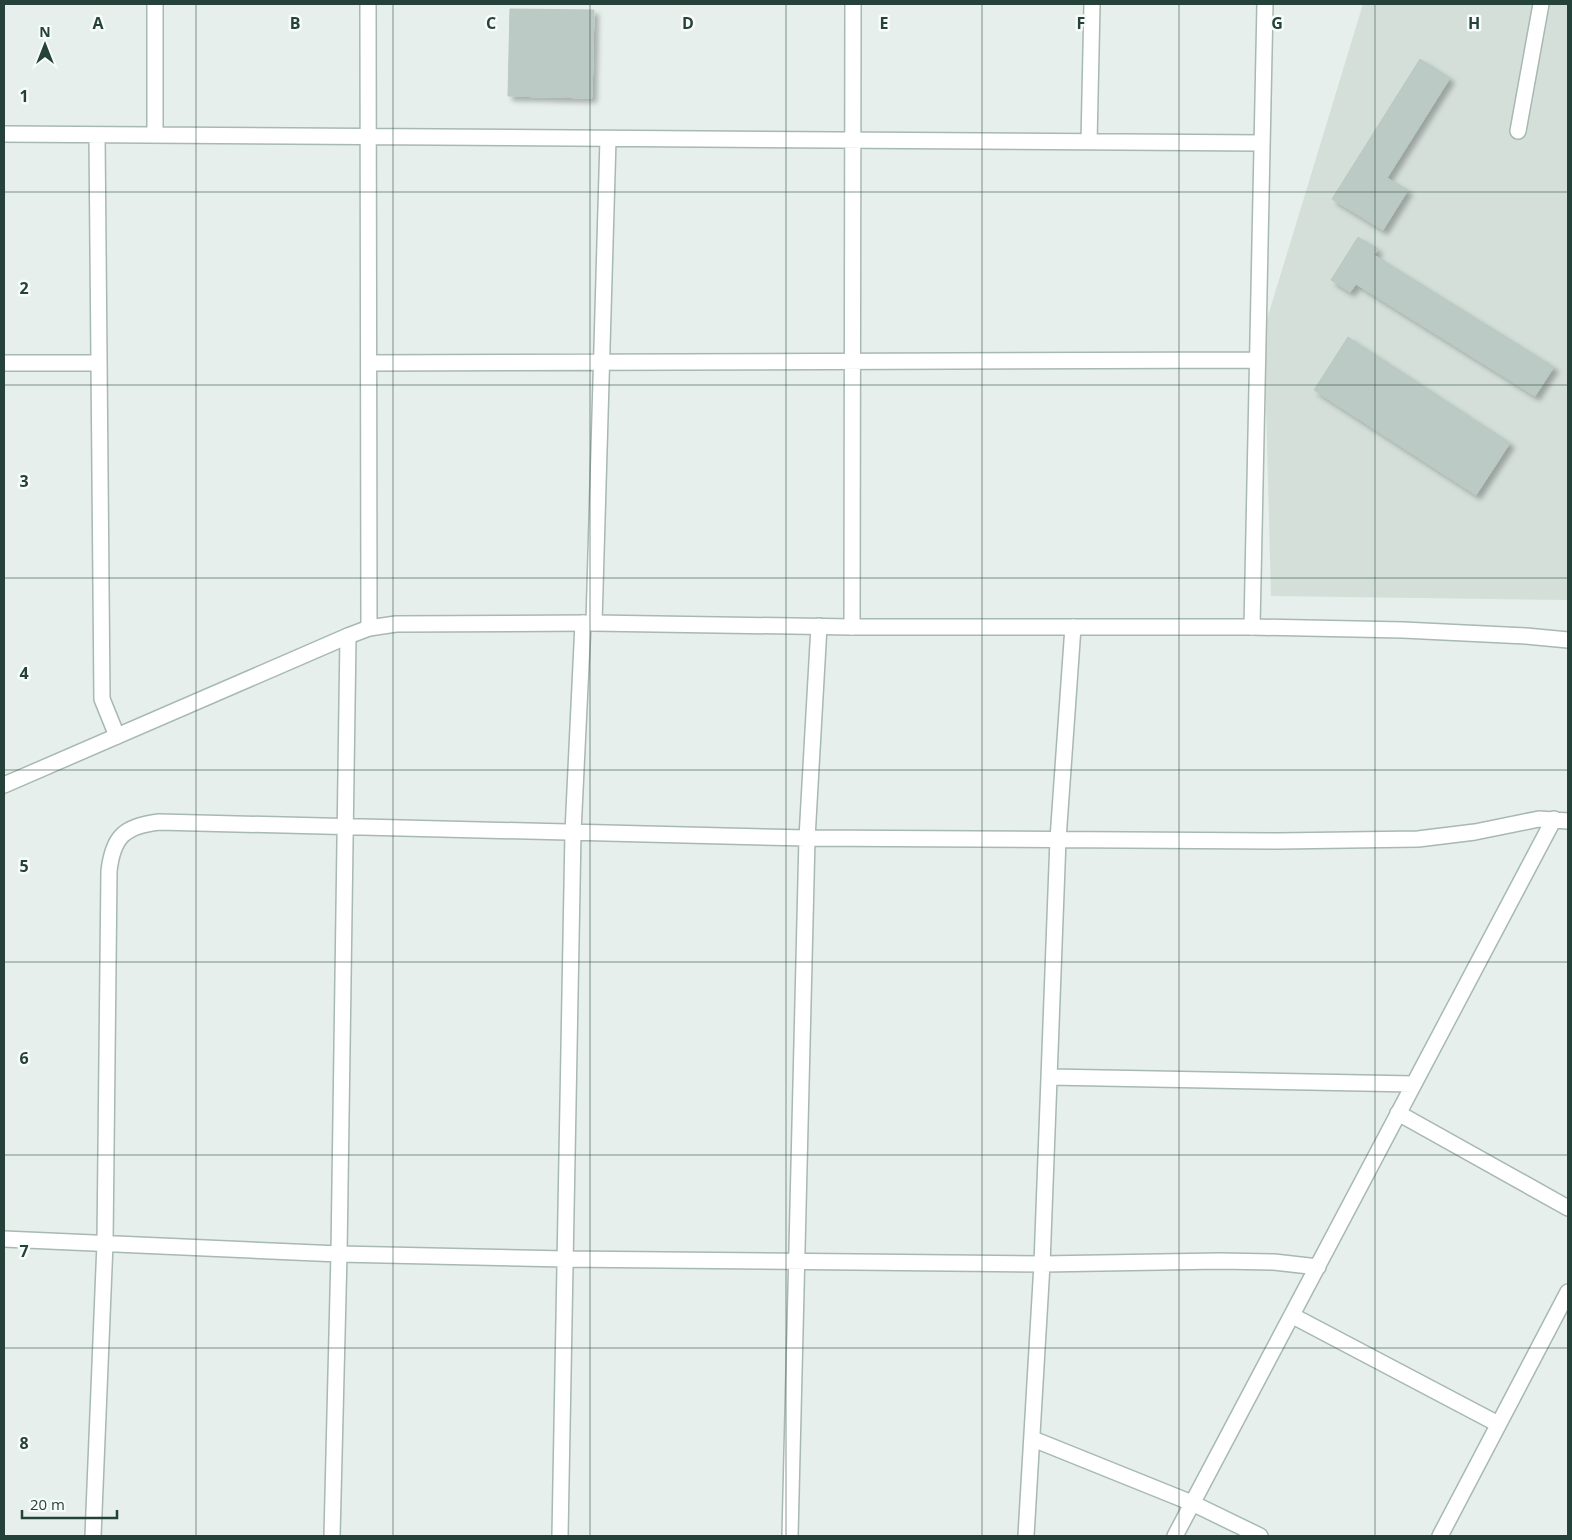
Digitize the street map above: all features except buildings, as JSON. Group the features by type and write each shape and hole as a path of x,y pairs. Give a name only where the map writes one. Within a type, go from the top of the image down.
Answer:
{"street":[{"path":"155,4 155,135"},
{"path":"368,4 369,628"},
{"path":"852,627 853,4"},
{"path":"1089,142 1092,4"},
{"path":"1252,628 1265,4"},
{"path":"1518,131 1541,4"},
{"path":"4,134 1262,143"},
{"path":"97,135 102,699 117,736"},
{"path":"560,1536 573,832 588,623 602,362 608,139"},
{"path":"369,363 1257,360"},
{"path":"4,363 99,363"},
{"path":"4,785 348,636 369,628 396,624 588,623 852,627 1403,630 1568,640"},
{"path":"790,1536 807,838 819,626"},
{"path":"1026,1536 1042,1264 1058,840 1073,627"},
{"path":"332,1536 339,1254 348,636"},
{"path":"93,1536 105,1243 109,870 111,852 117,840 132,828 143,824 159,822 807,838 1279,841 1418,839 1475,832 1539,819 1564,820 1398,1113 1293,1316 1175,1536"},
{"path":"1050,1077 1414,1084"},
{"path":"1398,1113 1568,1208"},
{"path":"4,1239 339,1254 565,1259 1042,1264 1220,1261 1274,1262 1318,1267"},
{"path":"1440,1536 1568,1292"},
{"path":"1293,1316 1498,1424"},
{"path":"1032,1439 1192,1503 1260,1536"}],"shaded area":[{"path":"1363,4 1568,5 1568,600 1271,596 1264,329"}]}
